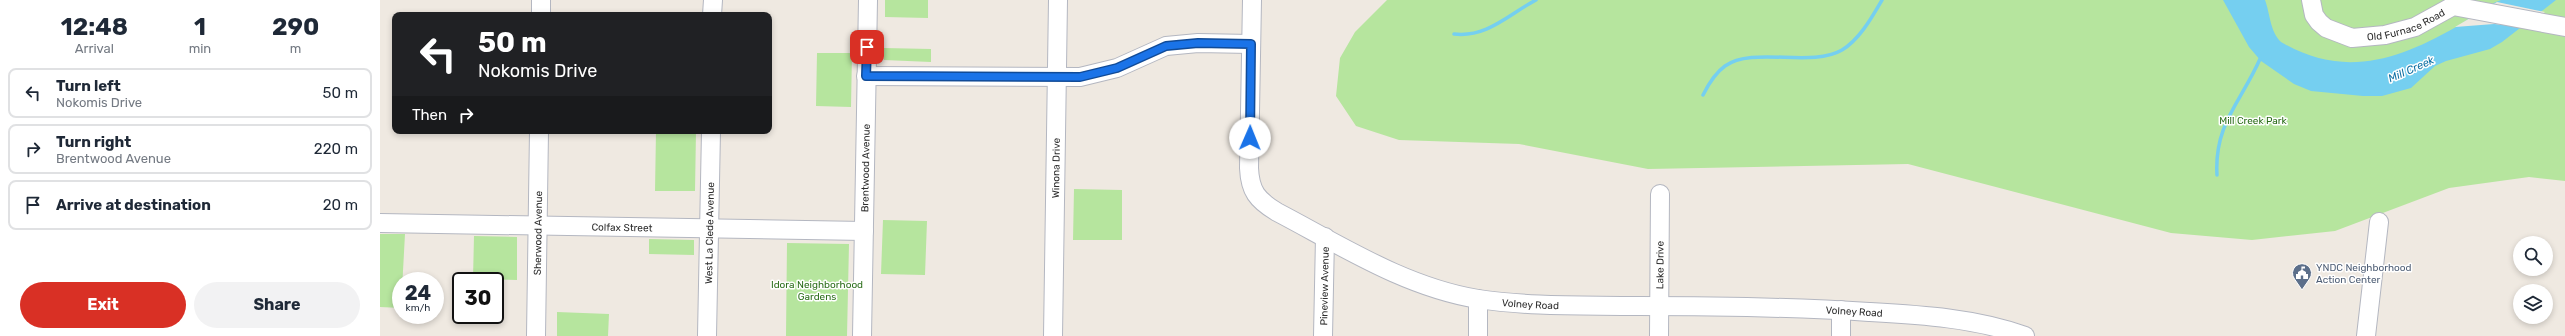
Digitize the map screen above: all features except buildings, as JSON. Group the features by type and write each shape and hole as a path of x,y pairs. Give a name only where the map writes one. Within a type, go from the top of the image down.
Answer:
{"street":[{"path":"541,12 542,0"},
{"path":"712,12 713,0"},
{"name":"Brentwood Avenue","path":"862,336 868,0"},
{"name":"Winona Drive","path":"1053,336 1058,0"},
{"name":"Volney Road","path":"1252,0 1249,168 1253,192 1265,205 1398,275 1436,289 1478,299 1543,305 1841,310 1972,322 2002,328 2025,336"},
{"name":"Old Furnace Road","path":"2311,0 2314,15 2319,22 2326,28 2352,38 2373,37 2409,29 2453,6 2565,27"},
{"path":"866,76 1056,77 1093,75 1117,68 1154,50 1177,44 1251,44"},
{"name":"Sherwood Avenue","path":"536,336 539,134"},
{"name":"West La Clede Avenue","path":"707,336 711,134"},
{"name":"Lake Drive","path":"1659,336 1660,194"},
{"path":"2366,336 2379,222"},
{"name":"Colfax Street","path":"380,223 864,231"},
{"name":"Pineview Avenue","path":"1323,336 1324,237"},
{"path":"1478,299 1478,336"},
{"path":"1840,336 1841,310"}],"green space":[{"path":"885,0 928,0 928,18 885,17"},
{"name":"Mill Creek Park","path":"1387,0 2565,0 2565,181 2529,177 2449,188 2335,231 2252,240 2171,233 1908,164 1648,169 1519,144 1399,140 1356,126 1336,96 1340,58 1355,32"},
{"path":"884,48 931,49 931,62 884,60"},
{"path":"817,53 852,53 851,107 816,106"},
{"path":"656,134 696,134 695,191 655,191"},
{"path":"1074,189 1122,190 1122,240 1073,240"},
{"path":"883,220 927,221 925,275 881,274"},
{"path":"380,234 405,234 403,272 392,272 392,308 380,307"},
{"path":"474,236 517,237 517,280 504,280 504,272 473,272"},
{"path":"649,239 694,240 694,255 649,254"},
{"name":"Idora Neighborhood Gardens","path":"787,243 849,244 847,336 786,336"},
{"path":"557,312 609,314 608,336 557,336"}],"water":[{"name":"Mill Creek","path":"2223,0 2265,0 2272,28 2277,38 2281,42 2304,53 2326,60 2348,62 2370,61 2391,56 2413,48 2456,27 2495,2 2501,0 2556,0 2502,42 2490,49 2446,61 2435,66 2411,88 2382,96 2363,96 2311,91 2294,84 2261,61 2249,47"}],"pier":[{"path":"2497,2 2545,12 2524,27 2494,24 2455,27"}],"waterway":[{"path":"1454,34 1466,34 1487,29 1536,0"},
{"path":"1703,95 1718,72 1725,66 1737,60 1766,57 1815,57 1829,55 1842,50 1860,34 1882,0"},
{"path":"2217,175 2217,157 2224,127 2260,59"}],"place":[{"name":"YNDC Neighborhood Action Center","path":"2302,290"}],"route":[{"path":"867,47 866,76 1080,77 1117,68 1154,50 1166,46 1198,43 1251,44 1250,138"}]}
